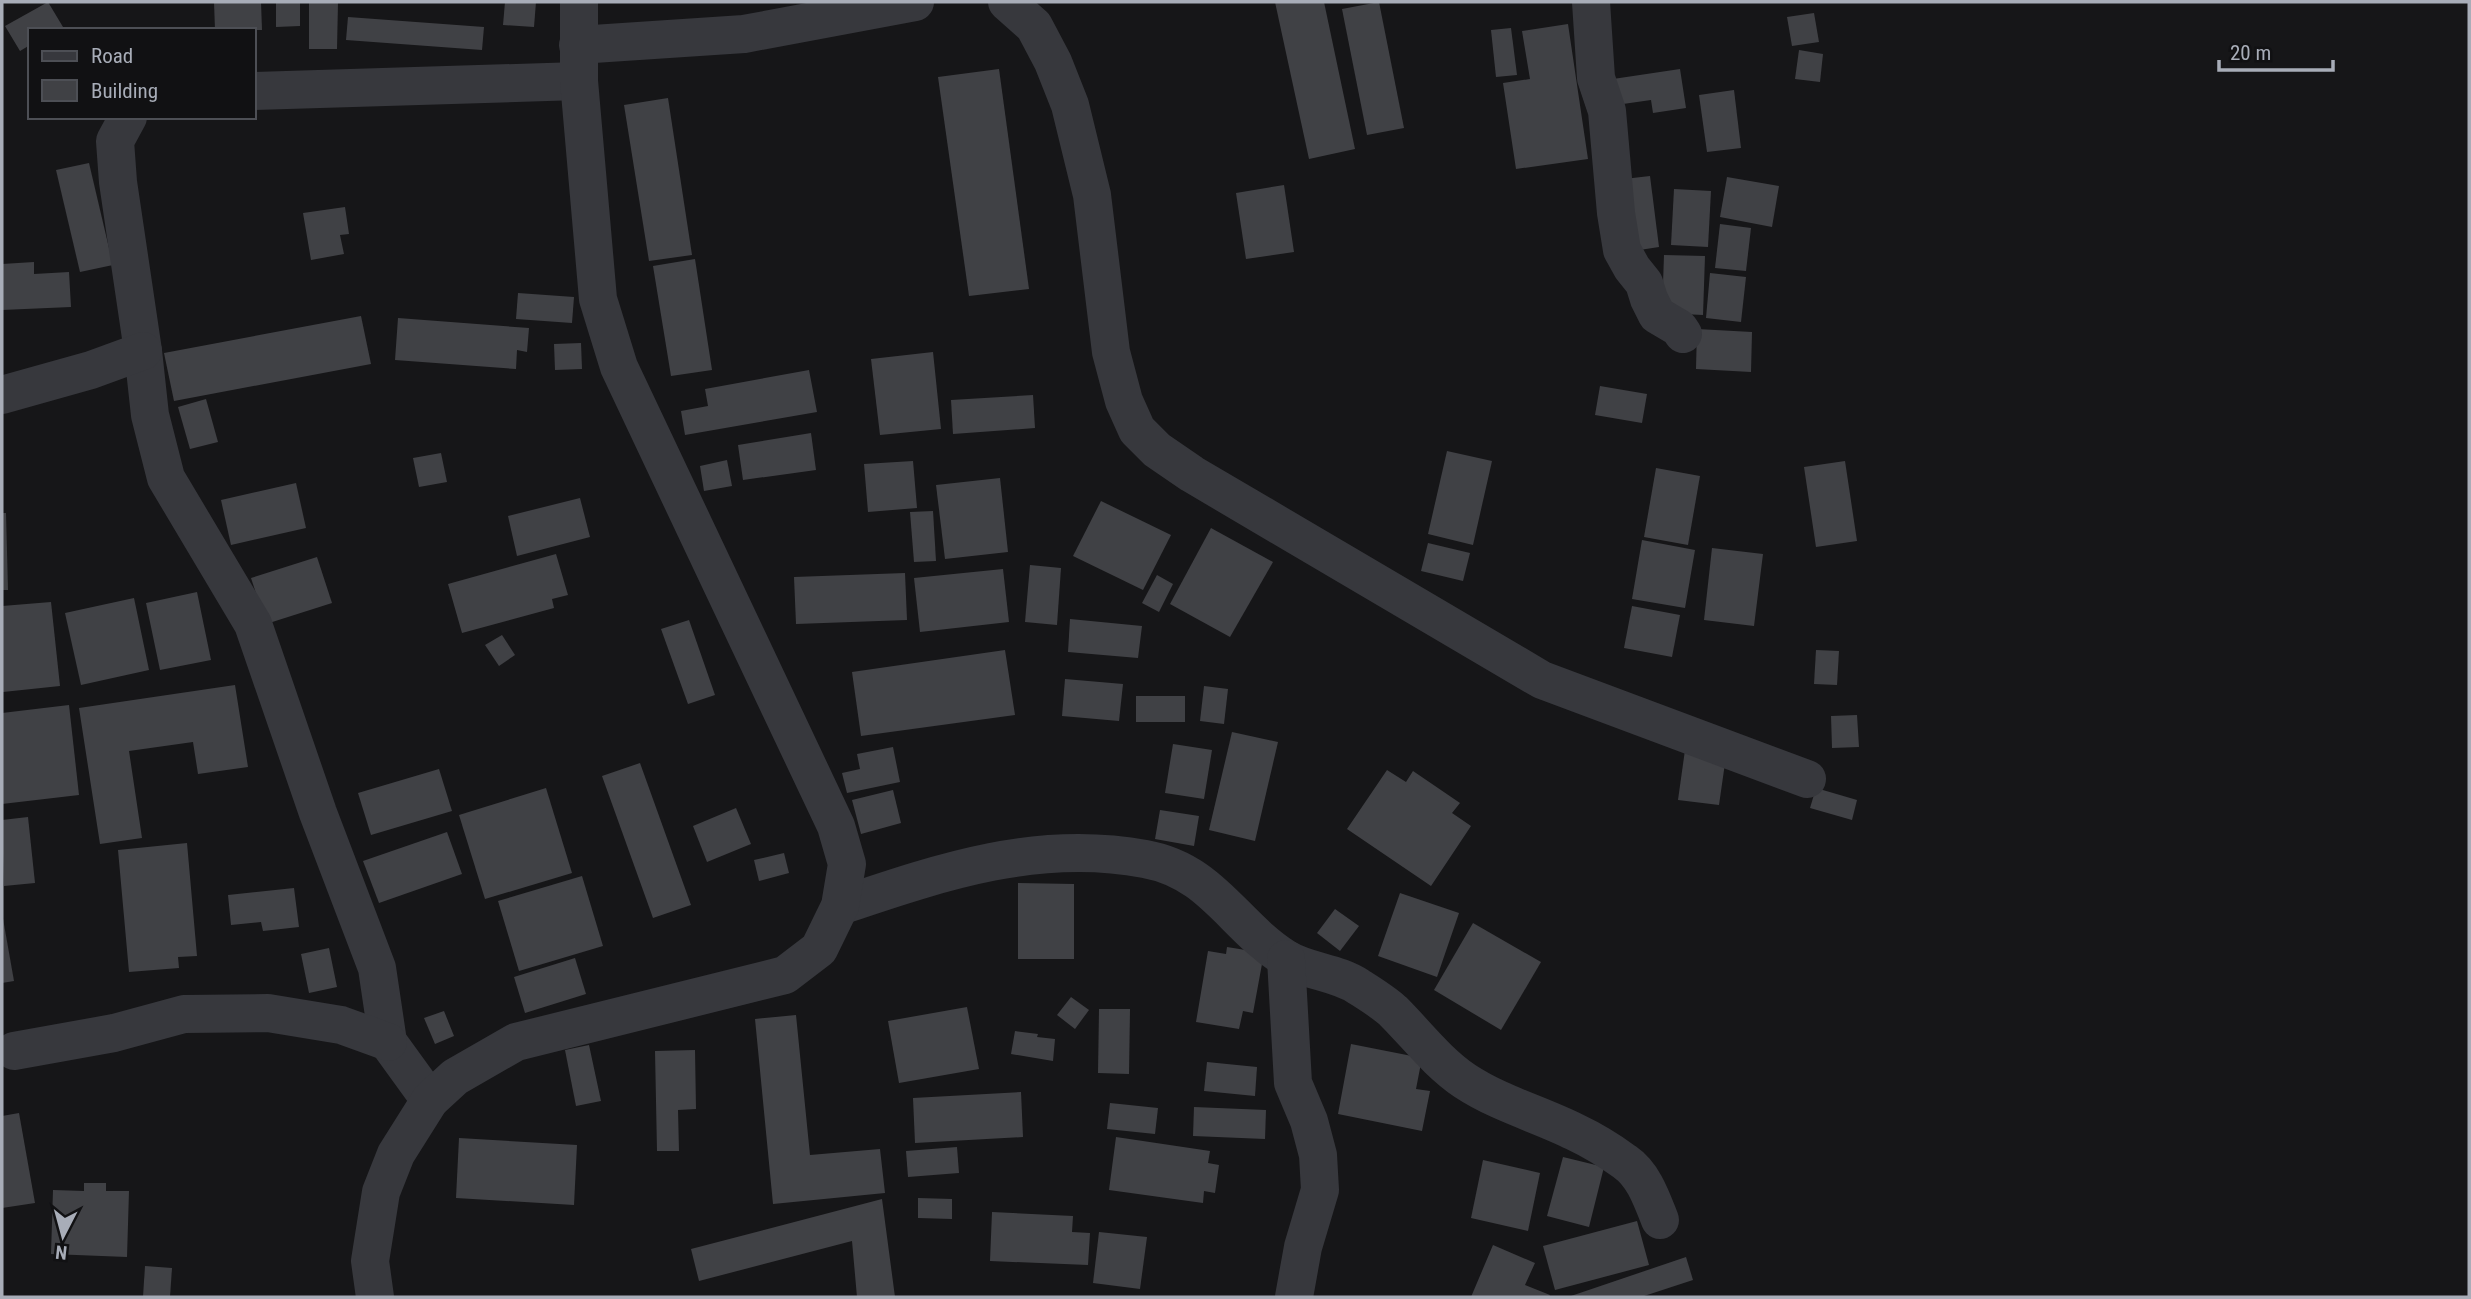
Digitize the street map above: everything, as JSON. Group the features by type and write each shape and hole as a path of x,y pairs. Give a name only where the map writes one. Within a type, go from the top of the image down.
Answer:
{"street":[{"path":"375,1297 370,1261 381,1192 396,1154 430,1100 455,1077 516,1042 785,975 819,949 841,906 847,864 836,826 618,367 598,299 578,63 579,2"},
{"path":"256,91 578,63 915,2"},
{"path":"1007,2 1034,26 1054,62 1070,104 1092,195 1111,352 1124,401 1137,430 1157,450 1542,680 1807,779"},
{"path":"1591,2 1596,78 1607,111 1622,250 1644,283 1648,299 1657,315 1679,328 1683,334"},
{"path":"127,119 115,141 118,181 150,415 166,478 253,624 318,813 377,968 388,1042 430,1100"},
{"path":"2,395 91,370 143,351"},
{"path":"841,906 937,873 996,860 1095,851 1148,859 1178,869 1204,884 1249,929 1286,959 1354,984 1391,1009 1436,1058 1466,1081 1522,1111 1576,1132 1628,1164 1648,1190 1660,1220"},
{"path":"1286,959 1293,1083 1309,1121 1318,1155 1320,1190 1303,1247 1294,1297"},
{"path":"14,1051 114,1033 184,1014 268,1013 341,1024 388,1042"}],"building":[{"path":"48,2 63,27 28,28 28,46 20,51 5,26"},
{"path":"214,2 261,2 262,30 215,28"},
{"path":"276,2 300,2 300,26 276,27"},
{"path":"309,2 338,2 337,49 309,49"},
{"path":"505,2 536,2 534,27 503,25"},
{"path":"1275,2 1324,2 1355,149 1309,159"},
{"path":"1379,2 1404,128 1367,135 1342,9"},
{"path":"1814,13 1819,42 1792,46 1787,17"},
{"path":"348,17 484,27 482,50 346,40"},
{"path":"1568,24 1588,159 1516,169 1503,83 1530,79 1522,31"},
{"path":"1511,28 1517,75 1496,77 1491,30"},
{"path":"1799,50 1823,54 1820,82 1795,79"},
{"path":"999,69 1029,289 969,296 938,77"},
{"path":"1680,69 1686,108 1653,113 1651,100 1616,105 1613,79"},
{"path":"1734,90 1741,148 1707,152 1699,95"},
{"path":"668,98 692,255 649,261 624,105"},
{"path":"89,163 113,265 80,272 56,170"},
{"path":"1650,176 1659,247 1633,251 1624,179"},
{"path":"1727,177 1779,186 1772,227 1720,217"},
{"path":"1284,185 1294,252 1246,259 1236,193"},
{"path":"1674,189 1711,191 1708,247 1671,245"},
{"path":"345,207 349,234 340,235 344,254 311,260 303,213"},
{"path":"1720,224 1751,228 1746,271 1715,268"},
{"path":"1664,255 1705,256 1703,315 1662,313"},
{"path":"695,259 712,370 671,376 653,266"},
{"path":"34,262 34,274 69,272 71,307 2,310 2,264"},
{"path":"1710,273 1746,277 1741,322 1706,318"},
{"path":"518,293 574,297 572,323 516,319"},
{"path":"361,316 371,364 174,401 164,353"},
{"path":"398,318 529,328 527,352 517,350 516,369 395,360"},
{"path":"1697,329 1752,332 1751,372 1696,369"},
{"path":"581,343 582,369 555,370 554,344"},
{"path":"933,352 941,429 880,435 871,359"},
{"path":"809,370 817,412 685,435 681,411 708,406 705,389"},
{"path":"1600,386 1647,394 1642,423 1595,415"},
{"path":"1033,395 1035,428 953,434 951,400"},
{"path":"206,399 218,442 190,449 178,407"},
{"path":"811,433 816,470 743,480 738,445"},
{"path":"1447,451 1492,461 1473,545 1428,534"},
{"path":"441,453 447,482 419,487 413,458"},
{"path":"727,460 732,486 704,491 700,466"},
{"path":"913,461 917,508 868,512 864,464"},
{"path":"1845,461 1857,541 1816,547 1804,467"},
{"path":"1656,468 1700,476 1688,545 1644,537"},
{"path":"1000,478 1008,552 945,559 936,485"},
{"path":"296,483 306,528 231,545 221,500"},
{"path":"580,498 590,537 517,556 508,516"},
{"path":"1101,501 1171,535 1143,590 1073,556"},
{"path":"933,511 936,561 914,562 910,512"},
{"path":"2,513 6,513 8,590 2,590"},
{"path":"1211,528 1273,562 1230,637 1170,604"},
{"path":"1642,540 1695,550 1685,608 1632,599"},
{"path":"1428,543 1470,553 1463,581 1421,571"},
{"path":"1712,548 1763,554 1754,626 1704,620"},
{"path":"556,554 568,595 552,599 554,608 462,633 448,584"},
{"path":"317,557 332,603 266,624 251,578"},
{"path":"1030,565 1061,568 1057,625 1025,622"},
{"path":"1003,569 1009,622 920,632 914,578"},
{"path":"905,573 907,620 796,624 794,577"},
{"path":"1157,575 1173,584 1159,612 1142,603"},
{"path":"197,592 211,660 160,670 146,603"},
{"path":"134,598 149,670 81,685 65,613"},
{"path":"51,602 60,686 3,692 2,606"},
{"path":"1632,606 1680,615 1672,657 1624,648"},
{"path":"1070,619 1142,626 1138,658 1068,652"},
{"path":"689,620 715,695 688,704 661,629"},
{"path":"502,635 515,655 499,666 485,645"},
{"path":"1005,650 1015,715 861,736 852,672"},
{"path":"1816,650 1839,651 1837,685 1814,684"},
{"path":"1065,679 1123,684 1119,721 1062,716"},
{"path":"235,685 248,767 198,774 193,742 129,751 142,838 100,844 79,708"},
{"path":"1204,686 1228,689 1224,724 1200,721"},
{"path":"1136,696 1185,696 1185,722 1136,722"},
{"path":"69,705 79,795 2,804 2,713"},
{"path":"1857,715 1859,747 1832,748 1831,716"},
{"path":"1232,732 1278,742 1255,841 1209,830"},
{"path":"1173,744 1212,750 1204,799 1165,793"},
{"path":"893,747 900,782 847,793 842,773 860,769 857,754"},
{"path":"1685,750 1726,756 1719,805 1678,800"},
{"path":"640,763 691,905 653,918 602,776"},
{"path":"439,769 452,811 371,835 358,793"},
{"path":"1387,770 1406,782 1413,771 1460,803 1452,813 1471,826 1431,886 1347,829"},
{"path":"546,788 572,873 485,899 459,815"},
{"path":"1816,788 1857,800 1852,820 1810,808"},
{"path":"893,790 901,823 861,834 852,800"},
{"path":"736,808 751,844 707,862 693,826"},
{"path":"1160,810 1199,816 1194,846 1155,839"},
{"path":"28,817 35,883 4,886 2,820"},
{"path":"447,832 462,874 379,903 363,861"},
{"path":"187,843 197,956 178,957 179,968 129,972 118,850"},
{"path":"784,853 789,873 759,881 754,860"},
{"path":"582,876 603,946 519,971 498,901"},
{"path":"1018,883 1074,884 1074,959 1018,959"},
{"path":"294,888 299,927 263,931 261,922 231,925 228,895"},
{"path":"1400,893 1459,913 1437,977 1378,956"},
{"path":"1335,909 1359,926 1340,951 1317,933"},
{"path":"2,913 14,981 2,983"},
{"path":"1473,923 1541,962 1501,1030 1434,990"},
{"path":"1227,947 1264,953 1253,1013 1243,1011 1239,1029 1196,1022 1208,951 1226,954"},
{"path":"329,948 337,987 309,993 301,954"},
{"path":"575,958 586,994 525,1013 514,977"},
{"path":"1071,997 1089,1010 1075,1029 1057,1015"},
{"path":"967,1007 979,1069 899,1083 888,1021"},
{"path":"1099,1009 1130,1009 1129,1074 1098,1073"},
{"path":"444,1011 454,1036 435,1044 424,1018"},
{"path":"796,1015 810,1155 880,1149 885,1193 773,1204 755,1019"},
{"path":"1015,1031 1055,1039 1053,1061 1011,1054"},
{"path":"1351,1044 1422,1058 1416,1089 1430,1091 1422,1131 1338,1114"},
{"path":"589,1045 601,1101 576,1106 565,1050"},
{"path":"695,1050 696,1109 678,1110 679,1151 657,1151 655,1051"},
{"path":"1207,1062 1257,1067 1255,1096 1204,1091"},
{"path":"1021,1092 1023,1137 915,1143 913,1098"},
{"path":"1110,1103 1158,1108 1155,1134 1107,1129"},
{"path":"1194,1107 1266,1110 1265,1139 1193,1136"},
{"path":"19,1113 35,1203 2,1208 2,1116"},
{"path":"1116,1137 1210,1151 1208,1163 1219,1165 1215,1193 1204,1191 1203,1203 1109,1190"},
{"path":"459,1138 577,1145 574,1205 456,1198"},
{"path":"957,1147 959,1173 908,1177 906,1151"},
{"path":"1563,1157 1604,1167 1589,1227 1547,1216"},
{"path":"1483,1160 1540,1173 1528,1231 1471,1218"},
{"path":"84,1183 106,1183 106,1191 129,1191 127,1257 51,1254 53,1190 84,1191"},
{"path":"918,1198 952,1199 952,1219 918,1218"},
{"path":"882,1199 895,1297 857,1297 852,1241 699,1281 691,1249"},
{"path":"992,1212 1073,1216 1072,1232 1090,1233 1088,1265 990,1261"},
{"path":"1637,1221 1649,1265 1555,1290 1543,1246"},
{"path":"1099,1232 1147,1237 1140,1289 1093,1283"},
{"path":"1493,1245 1535,1263 1525,1285 1550,1295 1549,1297 1471,1297"},
{"path":"1686,1257 1693,1280 1641,1297 1568,1297"},
{"path":"145,1266 172,1268 170,1297 143,1297"}]}
